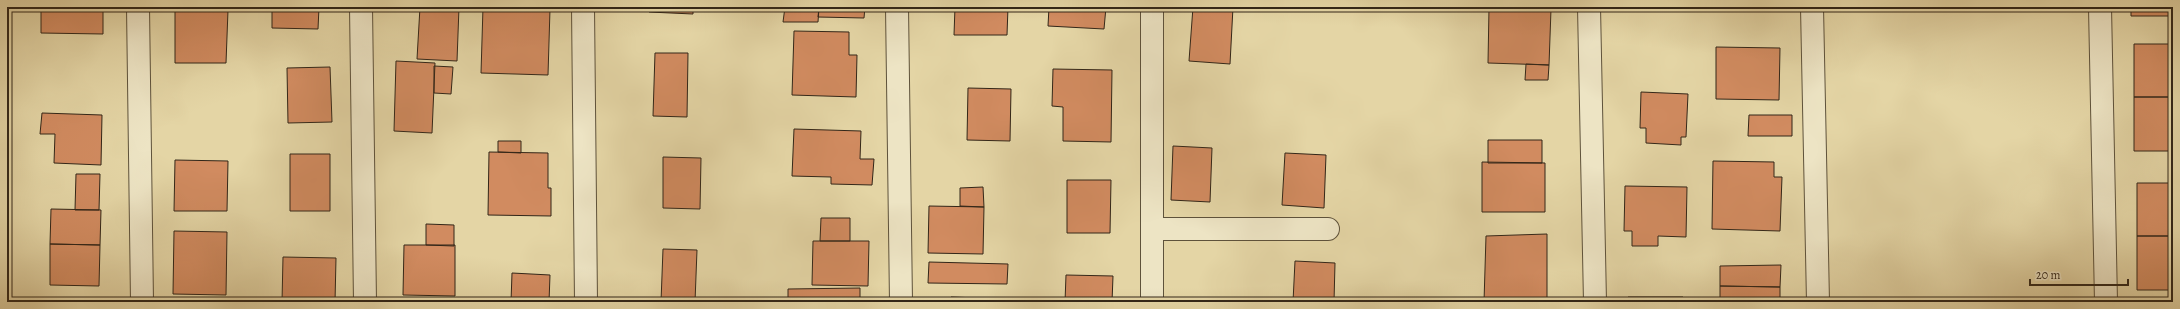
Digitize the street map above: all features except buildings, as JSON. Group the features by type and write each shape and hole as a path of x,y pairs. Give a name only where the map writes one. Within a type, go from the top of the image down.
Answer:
{"street":[{"path":"138,7 142,302"},
{"path":"361,7 365,302"},
{"path":"583,7 586,302"},
{"path":"897,7 901,302"},
{"path":"1152,7 1152,302"},
{"path":"1589,7 1595,302"},
{"path":"1812,7 1818,302"},
{"path":"2100,7 2106,302"},
{"path":"1152,229 1328,229"}]}
